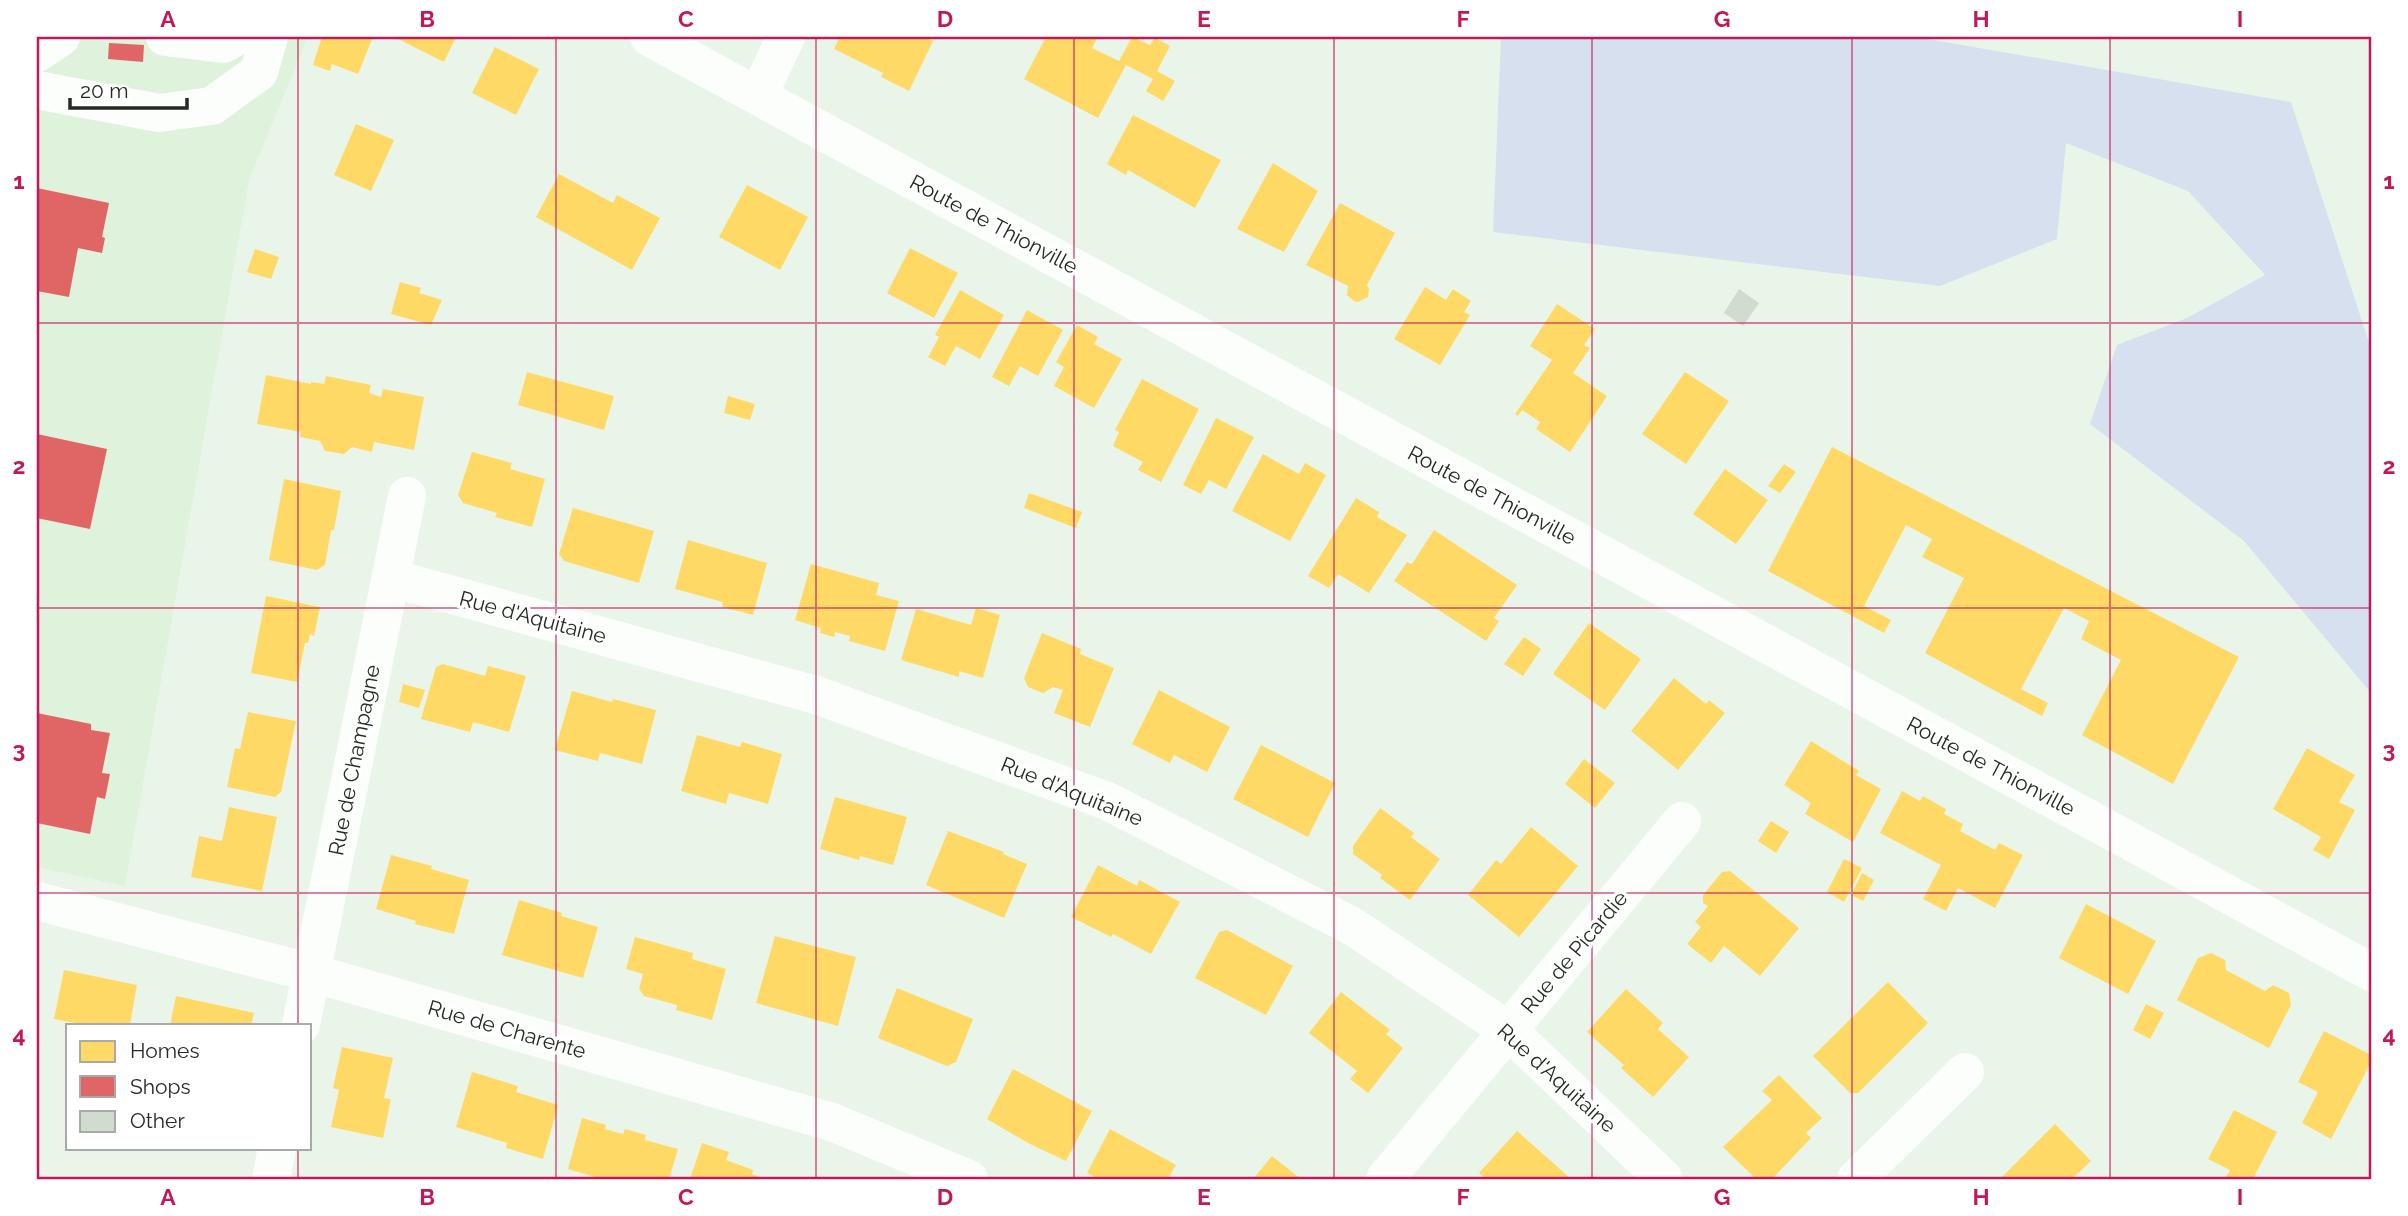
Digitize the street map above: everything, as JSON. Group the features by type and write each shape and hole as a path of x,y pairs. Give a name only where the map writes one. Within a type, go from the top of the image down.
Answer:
{"street":[{"path":"37,53 61,37"},
{"path":"165,37 223,44 236,37"},
{"path":"37,90 159,113 212,106 259,72 269,37"},
{"name":"Route de Thionville","path":"649,37 2354,954 2371,972"},
{"path":"758,96 786,37"},
{"name":"Rue de Champagne","path":"301,1024 407,496"},
{"name":"Rue d'Aquitaine","path":"391,578 816,695 1107,801 1352,926 1508,1030 1664,1179"},
{"name":"Rue de Picardie","path":"1385,1179 1682,821"},
{"name":"Rue de Charente","path":"37,901 312,973 832,1122 970,1179"},
{"path":"1856,1179 1965,1072"},
{"path":"271,1179 277,1150"}],"shaded area":[{"path":"37,37 308,37 249,180 125,886 37,867"},
{"path":"1501,37 1916,37 2291,102 2371,349 2371,693 2244,541 2090,424 2117,345 2187,318 2265,275 2188,191 2066,143 2057,239 1940,286 1493,232"}],"building: Homes":[{"path":"322,37 373,37 358,74 332,64 330,71 313,65"},
{"path":"394,37 456,37 444,62"},
{"path":"840,37 925,37 933,41 909,91 881,77 883,73 834,49"},
{"path":"1046,37 1098,37 1092,48 1119,61 1132,37 1150,45 1155,38 1170,46 1157,71 1175,81 1163,101 1146,91 1153,79 1126,65 1098,118 1024,79"},
{"path":"495,47 539,69 516,115 472,93"},
{"path":"1133,115 1221,160 1195,208 1128,170 1126,175 1107,164"},
{"path":"356,124 394,140 371,191 334,175"},
{"path":"1273,163 1318,191 1284,252 1237,229"},
{"path":"559,174 613,203 617,195 660,218 632,270 536,217"},
{"path":"747,185 808,217 780,270 719,237"},
{"path":"1340,203 1395,233 1367,285 1368,297 1358,302 1347,295 1348,286 1306,265"},
{"path":"910,248 958,273 934,318 887,293"},
{"path":"255,249 279,257 271,279 247,272"},
{"path":"400,282 421,288 419,293 442,300 431,325 391,314"},
{"path":"1425,287 1446,300 1453,289 1471,301 1464,312 1470,315 1440,365 1394,339"},
{"path":"960,290 1004,315 980,359 956,346 945,366 928,357 939,337 935,335"},
{"path":"1557,304 1595,329 1584,345 1590,348 1573,373 1607,396 1570,452 1536,429 1540,422 1522,410 1518,416 1515,414 1552,360 1530,346"},
{"path":"1027,310 1063,330 1038,376 1020,366 1009,386 992,377"},
{"path":"1077,325 1098,337 1094,344 1122,359 1094,408 1054,386 1064,367 1056,362"},
{"path":"527,372 614,396 604,430 518,405"},
{"path":"1685,372 1729,401 1686,464 1642,434"},
{"path":"266,375 311,384 324,384 326,376 371,385 369,393 381,397 383,389 424,397 414,450 374,442 372,452 352,447 344,454 325,451 320,441 300,437 301,432 257,424"},
{"path":"1142,379 1199,409 1161,482 1138,470 1143,462 1113,446 1119,432 1115,430"},
{"path":"728,396 755,404 750,420 724,413"},
{"path":"1216,418 1254,437 1226,489 1209,480 1201,494 1183,485"},
{"path":"1832,447 2239,657 2173,784 2082,735 2121,660 2081,639 2089,621 2064,608 2021,689 2048,703 2042,716 1925,653 1964,578 1922,557 1932,539 1906,525 1864,606 1891,620 1884,633 1768,571"},
{"path":"472,452 512,463 510,469 545,479 532,527 495,517 497,513 463,503 458,495"},
{"path":"1263,454 1299,474 1305,463 1326,475 1290,541 1232,511"},
{"path":"1784,464 1796,472 1780,493 1768,486"},
{"path":"1725,469 1768,500 1736,544 1693,514"},
{"path":"284,479 341,491 325,565 317,570 269,560"},
{"path":"1029,493 1082,512 1076,528 1024,508"},
{"path":"1356,498 1379,512 1377,517 1407,535 1369,593 1338,574 1329,588 1308,576"},
{"path":"573,508 654,531 639,583 564,561 559,554"},
{"path":"1434,530 1517,585 1494,618 1499,621 1486,641 1394,581 1407,562 1412,564"},
{"path":"688,540 767,563 753,615 722,607 723,602 675,589"},
{"path":"811,564 879,583 876,595 899,601 885,651 849,641 850,636 835,632 834,637 820,633 821,628 795,620"},
{"path":"266,596 320,607 314,636 310,634 308,643 305,643 297,682 251,673"},
{"path":"976,608 1000,615 983,678 959,671 959,677 901,660 916,609 971,625"},
{"path":"1589,623 1641,659 1605,710 1553,674"},
{"path":"1042,633 1081,649 1080,654 1114,668 1090,727 1054,713 1063,690 1053,687 1043,693 1028,687 1024,678"},
{"path":"1524,637 1541,649 1523,676 1504,664"},
{"path":"443,664 485,676 488,666 526,676 509,732 473,722 470,732 421,719 436,667"},
{"path":"1674,678 1706,704 1709,700 1725,713 1678,770 1631,731"},
{"path":"403,684 425,690 419,708 399,702"},
{"path":"1159,690 1230,727 1207,772 1174,755 1170,763 1132,744"},
{"path":"572,691 656,710 642,764 600,753 598,761 555,750"},
{"path":"248,712 296,721 281,792 275,797 227,787 235,748 240,749"},
{"path":"697,735 740,747 742,742 782,754 768,804 729,793 726,804 681,791"},
{"path":"1811,741 1859,771 1856,775 1881,789 1853,842 1805,814 1811,803 1784,785"},
{"path":"1261,745 1335,783 1308,837 1233,799"},
{"path":"2307,748 2355,775 2339,802 2355,810 2329,859 2313,850 2321,837 2273,809"},
{"path":"1584,759 1615,783 1595,808 1565,784"},
{"path":"1902,791 1920,801 1923,796 1946,809 1944,814 1963,824 1960,831 1995,850 1999,843 2023,855 1995,908 1958,888 1946,911 1923,899 1941,865 1880,833"},
{"path":"835,797 907,817 893,865 860,856 859,860 820,849"},
{"path":"229,807 277,817 262,891 191,877 199,836 222,841"},
{"path":"1380,808 1414,833 1411,837 1440,859 1410,900 1353,854 1353,846"},
{"path":"1771,821 1789,832 1776,853 1758,841"},
{"path":"1531,827 1578,866 1519,937 1468,895 1496,860 1501,864"},
{"path":"948,831 1004,852 1003,854 1027,864 1004,918 926,885"},
{"path":"391,855 469,880 454,934 415,924 416,921 376,909"},
{"path":"1844,859 1862,868 1844,902 1827,892"},
{"path":"1098,865 1137,886 1139,880 1180,902 1151,954 1113,934 1111,937 1071,917"},
{"path":"1730,871 1799,928 1760,976 1724,946 1711,963 1687,944 1701,927 1695,922 1708,906 1703,903 1703,895 1722,872"},
{"path":"1862,873 1874,880 1863,901 1851,895"},
{"path":"519,900 598,927 583,978 502,955"},
{"path":"2086,904 2156,941 2128,994 2059,958"},
{"path":"1227,930 1293,966 1266,1015 1195,978 1219,932"},
{"path":"775,936 856,957 838,1026 756,1003"},
{"path":"635,937 693,953 692,959 726,969 712,1020 676,1010 677,1005 644,996 639,989 643,974 626,969"},
{"path":"2211,953 2225,960 2226,970 2265,991 2273,985 2289,993 2291,1005 2269,1048 2177,1000 2198,958"},
{"path":"64,970 137,985 130,1024 81,1024 54,1019"},
{"path":"1888,982 1928,1023 1858,1093 1850,1093 1813,1056"},
{"path":"897,988 973,1019 956,1062 947,1066 878,1038"},
{"path":"1626,989 1663,1023 1658,1029 1689,1057 1653,1097 1621,1068 1624,1065 1587,1032"},
{"path":"1341,992 1390,1030 1386,1034 1403,1048 1368,1093 1350,1079 1357,1071 1309,1033"},
{"path":"176,996 254,1013 251,1024 170,1024"},
{"path":"2146,1004 2164,1013 2150,1039 2133,1030"},
{"path":"2324,1031 2371,1055 2371,1062 2331,1139 2302,1123 2318,1092 2298,1082"},
{"path":"342,1047 393,1058 384,1098 391,1099 383,1138 331,1127 339,1090 333,1088"},
{"path":"1013,1069 1092,1111 1066,1161 987,1119"},
{"path":"472,1072 518,1086 516,1092 558,1105 543,1159 506,1148 507,1143 456,1127"},
{"path":"1779,1075 1822,1118 1806,1133 1811,1138 1772,1179 1756,1179 1723,1147 1772,1100 1762,1091"},
{"path":"2234,1110 2277,1132 2253,1179 2225,1179 2230,1170 2208,1159"},
{"path":"582,1118 606,1125 605,1129 623,1134 625,1129 646,1135 645,1140 678,1149 669,1179 602,1179 568,1169"},
{"path":"2055,1124 2091,1161 2072,1179 2000,1179"},
{"path":"1110,1129 1176,1165 1168,1179 1099,1179 1087,1173"},
{"path":"1517,1131 1571,1179 1486,1179 1479,1173"},
{"path":"702,1143 729,1152 726,1160 753,1170 752,1174 765,1179 690,1179"},
{"path":"1272,1156 1301,1179 1253,1179"}],"building: Shops":[{"path":"109,43 144,45 143,62 108,59"},
{"path":"37,188 109,203 102,237 105,238 102,253 78,248 69,297 37,291"},
{"path":"37,434 107,449 90,529 37,518"},
{"path":"37,713 91,724 91,730 110,733 102,773 110,774 105,799 97,797 90,834 37,823"}],"building: Other":[{"path":"1739,289 1759,303 1743,326 1724,313"}]}
